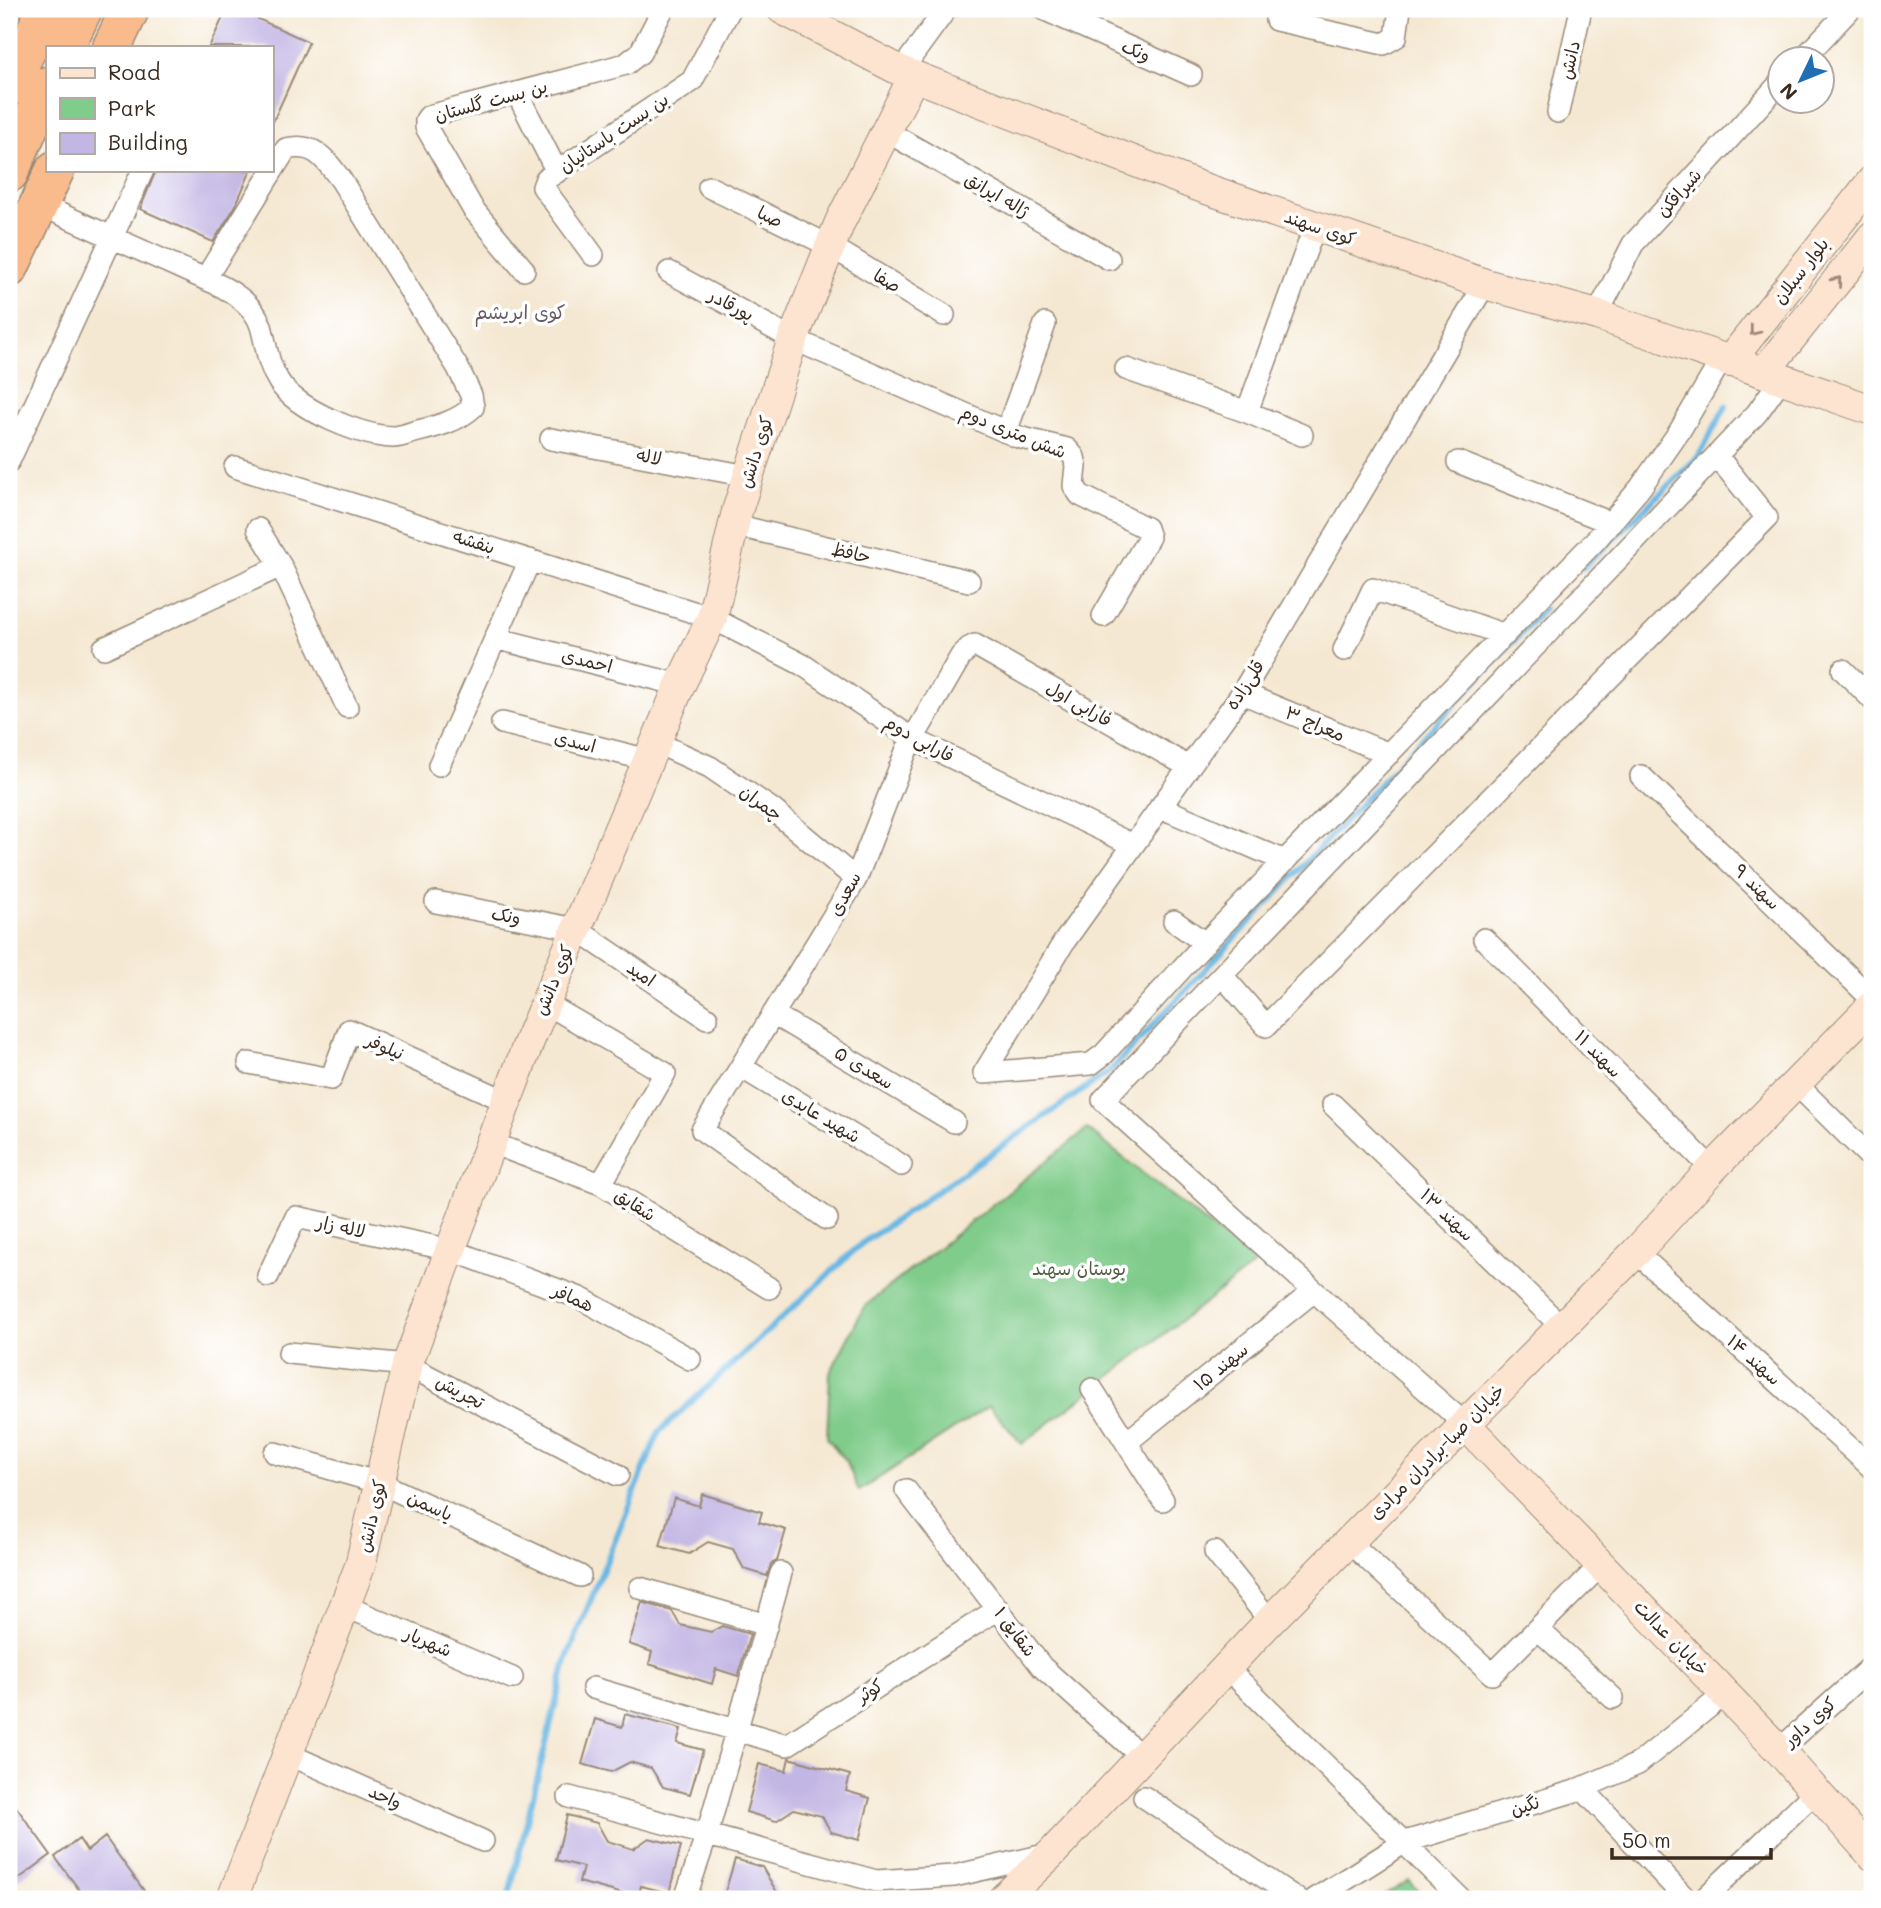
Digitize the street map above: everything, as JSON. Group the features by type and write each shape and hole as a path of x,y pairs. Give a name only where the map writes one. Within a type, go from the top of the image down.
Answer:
{"highway":[{"path":"9,87 46,9"},
{"path":"65,46 83,9"},
{"path":"112,46 130,9"},
{"path":"9,173 46,88"},
{"path":"9,268 54,172"}],"main road":[{"name":"کوی سهند","path":"782,9 907,74 1198,186 1485,284 1597,316 1872,410"},
{"name":"کوی دانش","path":"232,1899 360,1566 407,1365 545,1003 680,685 712,618 748,476 793,339 840,222 886,131 907,74"},
{"name":"بلوار سبلان","path":"1726,360 1872,181"},
{"name":"بلوار سبلان","path":"1772,375 1872,237"},
{"name":"خیابان صبا-برادران مرادی","path":"1003,1899 1051,1854 1270,1621 1636,1251 1712,1169 1872,1006"},
{"name":"خیابان عدالت","path":"1465,1424 1779,1750 1872,1855"}],"street":[{"name":"بن بست گلستان","path":"524,270 473,209 426,127 426,120 429,116 626,64 640,53 663,9"},
{"name":"بن بست باستانیان","path":"593,255 543,187 545,180 692,81 730,9"},
{"path":"907,74 946,9"},
{"name":"ونک","path":"1044,9 1191,75"},
{"path":"1276,20 1384,44 1395,37 1400,9"},
{"name":"دانش","path":"1558,112 1581,9"},
{"path":"1815,46 1850,9"},
{"path":"517,93 557,172"},
{"name":"شیر‌افکن","path":"1597,316 1633,244 1766,98"},
{"name":"ژاله ایرانق","path":"886,131 1109,259"},
{"path":"38,204 218,284 241,299 253,311 260,324 267,356 280,384 320,415 364,432 395,437 439,426 464,415 473,407 458,368 327,162 312,149 300,145 286,149 273,170"},
{"path":"9,461 142,172"},
{"path":"205,279 272,172"},
{"name":"صبا","path":"709,187 830,246"},
{"path":"1247,412 1315,226"},
{"name":"صفا","path":"830,246 944,315"},
{"name":"پورقادر","path":"669,272 793,339"},
{"name":"قلی‌زاده","path":"1205,943 1104,1054 1091,1064 985,1073 1063,942 1242,693 1485,284"},
{"path":"1006,432 1045,324"},
{"name":"شش متری دوم","path":"793,339 1018,437 1067,449 1074,457 1074,486 1080,495 1146,528 1148,532 1149,537 1103,616"},
{"path":"1174,921 1205,943 1611,523 1640,488 1726,360"},
{"path":"1126,369 1247,412 1302,435"},
{"path":"1465,1424 1103,1100 1757,413 1772,375"},
{"name":"لاله","path":"551,439 748,476"},
{"path":"1222,975 1266,1026 1767,517 1717,456"},
{"path":"1458,462 1611,523"},
{"name":"بنفشه","path":"235,467 712,618"},
{"name":"حافظ","path":"734,525 969,581"},
{"path":"258,529 281,566 347,707"},
{"path":"439,765 530,560"},
{"path":"104,648 281,566"},
{"path":"1344,650 1373,589 1505,635"},
{"name":"فارابی دوم","path":"712,618 803,665 913,739 1133,845"},
{"name":"احمدی","path":"495,638 680,685"},
{"name":"فارابی اول","path":"969,648 975,645 1189,767"},
{"name":"سعدی","path":"827,1219 702,1130 856,879 907,749 961,656 969,648"},
{"path":"1843,670 1872,699"},
{"name":"معراج ۳","path":"1242,693 1389,754"},
{"name":"اسدی","path":"502,723 652,751"},
{"name":"چمران","path":"652,751 710,767 773,810 856,879"},
{"name":"سهند ۹","path":"1641,776 1872,999"},
{"path":"1160,807 1284,861"},
{"name":"ونک","path":"436,902 576,929"},
{"name":"امید","path":"576,929 707,1018"},
{"name":"سهند ۱۱","path":"1484,939 1712,1169"},
{"path":"545,1003 665,1073 601,1184"},
{"name":"سعدی ۵","path":"773,1014 954,1122"},
{"name":"نیلوفر","path":"249,1063 331,1079 349,1030 506,1101"},
{"name":"شهید عابدی","path":"741,1067 901,1165"},
{"path":"1795,1083 1872,1159"},
{"name":"سهند ۱۳","path":"1333,1105 1561,1326"},
{"name":"شقایق","path":"491,1143 601,1184 769,1288"},
{"name":"لاله زار","path":"268,1276 296,1217 450,1250"},
{"name":"همافر","path":"450,1250 580,1298 690,1359"},
{"name":"سهند ۱۴","path":"1636,1251 1872,1468"},
{"name":"سهند ۱۵","path":"1127,1442 1314,1291"},
{"name":"تجریش","path":"289,1353 407,1365 618,1475"},
{"path":"1092,1389 1163,1500"},
{"name":"یاسمن","path":"275,1452 380,1483 580,1576"},
{"name":"شقایق ۱","path":"906,1490 1042,1667 1142,1758"},
{"path":"1349,1542 1492,1674 1601,1565"},
{"path":"1215,1552 1270,1621"},
{"path":"685,1899 707,1834 781,1573"},
{"path":"640,1588 766,1625"},
{"name":"شهریار","path":"345,1606 512,1678"},
{"name":"کوثر","path":"737,1729 787,1745 998,1609"},
{"path":"1538,1629 1613,1698"},
{"name":"کوی داور","path":"1779,1750 1872,1666"},
{"path":"1226,1667 1461,1899"},
{"path":"593,1688 737,1729"},
{"name":"نگین","path":"1315,1899 1405,1842 1582,1788 1638,1764 1725,1694"},
{"name":"واحد","path":"288,1754 483,1841"},
{"path":"1582,1788 1686,1899"},
{"path":"1703,1899 1815,1792"},
{"path":"569,1797 876,1881 954,1876 1051,1854"},
{"path":"1144,1797 1297,1899"}],"green space":[{"name":"بوستان سهند","path":"1087,1129 1256,1263 1022,1444 989,1406 859,1491 846,1461 827,1438 830,1373 864,1307"},
{"path":"1409,1881 1426,1899 1378,1899"}],"building":[{"path":"227,9 236,9 309,42 273,122 273,46 209,46"},
{"path":"155,172 250,172 235,207 213,242 140,209"},
{"path":"702,1494 762,1512 759,1522 786,1530 777,1561 771,1564 767,1576 744,1569 733,1549 708,1542 689,1554 660,1546 674,1498 699,1506"},
{"path":"642,1602 672,1611 680,1625 711,1632 722,1626 750,1634 738,1676 716,1669 712,1684 649,1664 652,1652 629,1644"},
{"path":"625,1714 681,1729 677,1743 703,1750 690,1794 663,1787 651,1768 630,1762 611,1772 582,1764 595,1719 622,1727"},
{"path":"789,1758 850,1775 846,1791 870,1798 859,1840 831,1832 822,1816 794,1809 776,1821 746,1812 759,1764 786,1771"},
{"path":"9,1797 51,1855 9,1886"},
{"path":"567,1815 597,1823 607,1841 633,1849 649,1838 681,1846 669,1893 641,1886 638,1898 579,1882 583,1867 556,1860"},
{"path":"105,1837 145,1892 136,1899 86,1899 55,1857 79,1839 87,1851"},
{"path":"735,1859 762,1867 781,1899 723,1899"}],"waterway":[{"path":"1856,233 1872,212"},
{"path":"1583,568 1699,456 1726,406"},
{"path":"508,1899 566,1661 659,1432 861,1244 1110,1071 1544,609"}],"district":[{"name":"کوی ابریشم","path":"520,312"}]}
